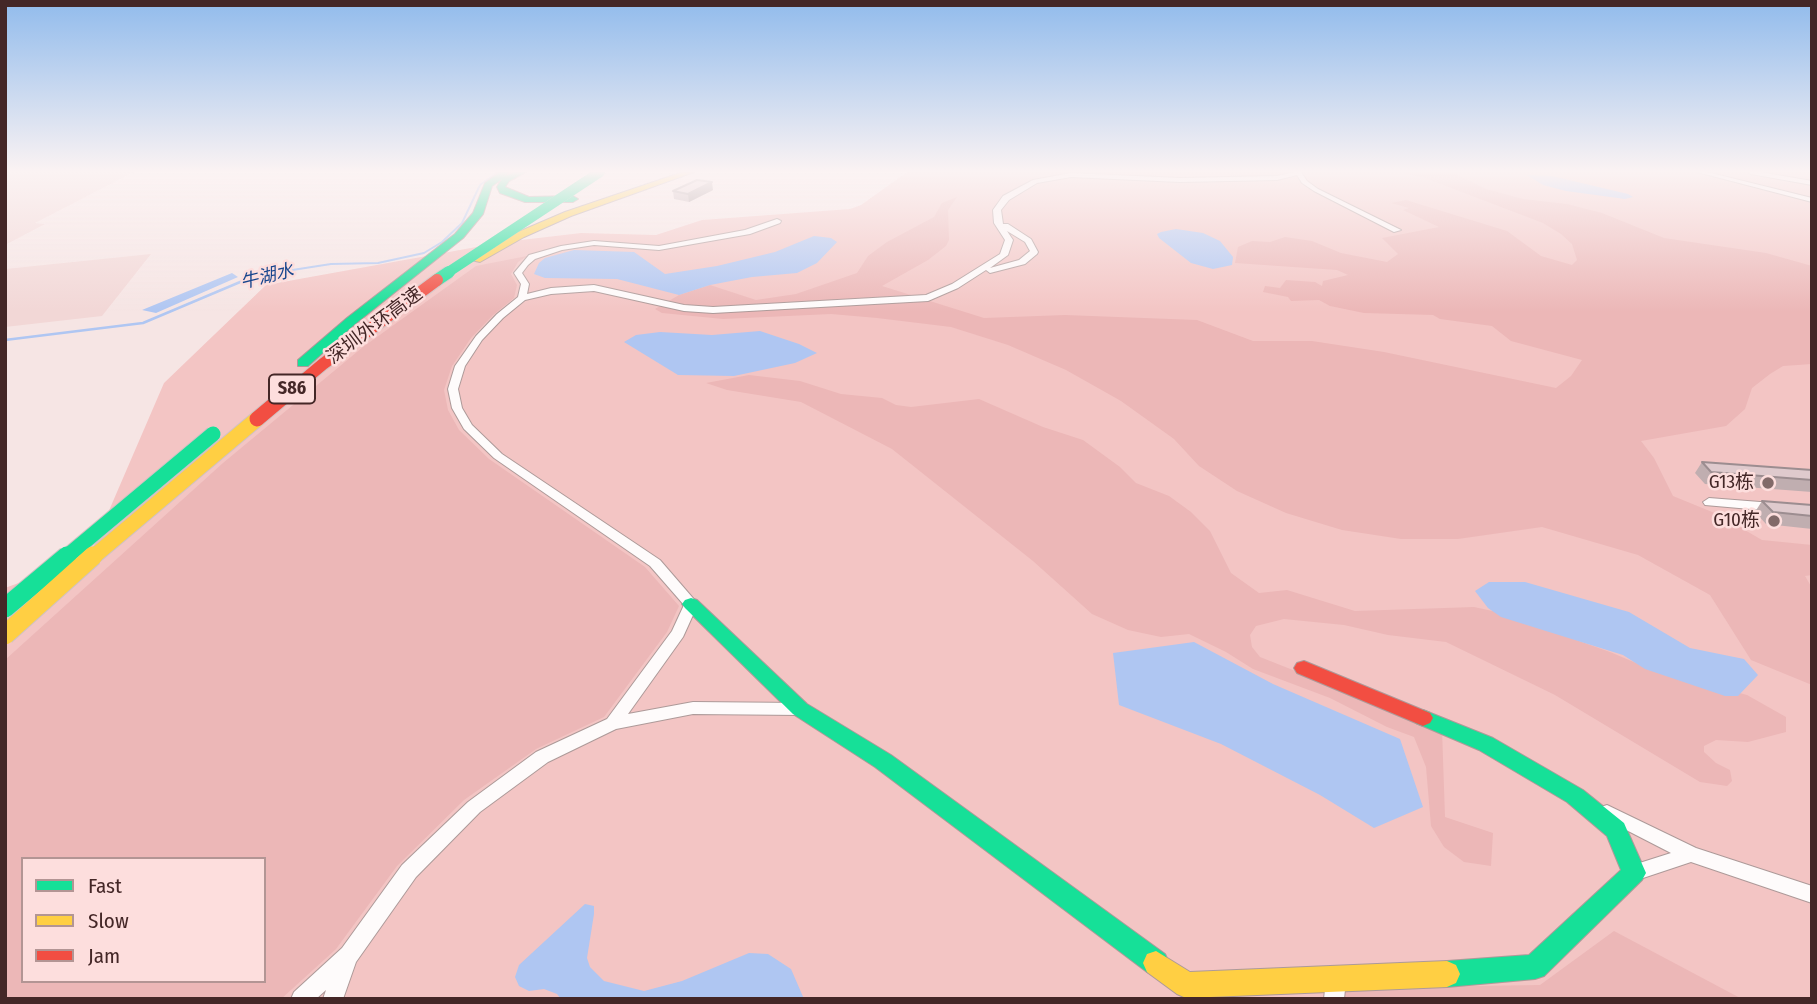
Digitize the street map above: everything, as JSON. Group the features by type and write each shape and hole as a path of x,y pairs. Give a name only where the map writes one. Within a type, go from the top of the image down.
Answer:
{"main road":[{"path":"303,363 351,321 459,236 474,219"},
{"name":"深圳外环高速","path":"5,608 303,363 429,272 511,219"},
{"name":"深圳外环高速","path":"5,635 112,540 263,413 410,298 529,219"},
{"path":"410,298 520,235 558,219"},
{"path":"691,604 800,709 883,761 1194,992 1335,990 1535,967 1634,873 1616,830 1575,796 1486,744 1304,668"}],"street":[{"path":"614,723 678,633 691,604 655,563 498,456 468,427 457,408 453,389 460,366 479,338 522,298 551,291 594,288 684,308 752,309 928,298 947,290 1000,258 1009,247 1008,236 998,219"},
{"path":"1374,219 1397,230"},
{"path":"551,291 525,284 518,274 525,263 554,250 594,243 659,248 737,234 777,221"},
{"path":"976,273 1022,262 1034,252 1028,241 998,223"},
{"path":"522,298 525,284"},
{"path":"1709,502 1786,508"},
{"path":"301,999 349,955 409,871 474,807 542,757 614,723 693,708 800,709"},
{"path":"1575,796 1691,854 1812,895"},
{"path":"1634,873 1691,854"},
{"path":"333,999 349,955"}],"shaded area":[{"path":"5,219 43,219 35,223 45,224 5,245"},
{"path":"931,219 948,219 949,240 946,246 928,260 882,286 984,318 1065,315 1197,320 1253,341 1312,341 1384,352 1556,388 1571,376 1582,360 1511,341 1492,326 1440,319 1433,315 1364,313 1330,306 1319,300 1291,301 1288,297 1263,292 1265,286 1280,288 1286,280 1315,282 1322,286 1323,281 1348,275 1337,270 1235,263 1238,247 1252,241 1270,242 1285,237 1312,241 1341,253 1387,262 1398,254 1382,238 1439,227 1422,219 1467,219 1507,231 1541,256 1572,265 1577,260 1572,244 1543,223 1532,219 1617,219 1664,238 1766,253 1812,266 1812,364 1783,366 1770,374 1752,388 1745,409 1726,426 1641,441 1654,458 1673,496 1717,514 1762,540 1812,545 1812,575 1805,576 1812,588 1812,685 1751,660 1710,595 1638,555 1542,527 1458,539 1401,539 1342,530 1286,513 1237,491 1199,466 1174,439 1121,401 1066,370 1008,345 951,327 877,318 831,314 723,319 662,313 655,309 679,295 710,285 756,300 796,294 857,273 868,256 887,242"},
{"path":"1812,219 1812,999 5,999 5,588 89,557 164,383 266,285 504,242 581,233 656,235 702,220"},
{"path":"151,254 102,316 5,327 5,269"},
{"path":"527,256 518,262 511,274 517,285 514,298 471,338 452,366 444,390 448,410 459,430 489,459 645,567 679,606 667,632 604,717 536,749 464,800 397,866 336,949 281,999 5,999 5,660 223,463 363,347 476,266"},
{"path":"749,375 800,381 841,394 882,398 896,405 911,407 979,399 1043,427 1083,440 1120,467 1136,483 1169,496 1191,512 1210,531 1231,573 1259,593 1287,590 1355,611 1474,607 1497,612 1648,668 1747,695 1786,717 1786,732 1748,742 1716,740 1704,746 1704,752 1716,763 1730,770 1732,781 1727,786 1700,782 1555,695 1446,642 1388,635 1344,625 1284,619 1256,626 1250,635 1252,647 1260,657 1442,729 1445,817 1493,833 1491,866 1464,862 1444,847 1431,826 1426,767 1414,737 1387,727 1330,698 1253,669 1189,634 1161,637 1128,630 1092,614 1033,561 892,449 801,402 727,390 706,383"},
{"path":"1614,931 1742,999 1344,999 1345,988 1540,985"}],"water":[{"path":"1176,229 1203,233 1220,241 1233,257 1232,265 1213,269 1191,263 1157,234"},
{"path":"814,236 831,238 837,242 817,263 797,273 752,277 710,285 679,295 617,279 545,278 534,274 539,263 545,258 574,250 634,252 665,274 717,266 775,252"},
{"path":"232,273 238,277 156,313 142,310"},
{"path":"760,331 817,353 795,363 734,376 678,375 624,342 636,335 660,332 712,335"},
{"path":"1489,582 1525,582 1629,612 1690,648 1744,659 1758,675 1738,696 1725,696 1645,669 1623,655 1501,617 1488,608 1475,591"},
{"path":"1194,642 1273,684 1400,739 1423,807 1374,828 1320,795 1221,744 1119,705 1113,653"},
{"path":"585,904 594,906 587,958 590,967 604,981 644,991 682,981 749,953 768,954 791,969 804,999 561,999 557,994 544,989 529,991 519,986 515,977 519,965"}],"building":[{"path":"1702,462 1812,470 1812,480 1711,472"},
{"path":"1762,501 1812,505 1812,516 1773,512"}],"waterway":[{"name":"牛湖水","path":"273,273 331,264 378,263 424,253 442,242 464,219"},
{"name":"牛湖水","path":"5,340 143,323 252,277 284,272"}],"traffic: fast":[{"path":"303,363 351,321 459,236 474,219"},
{"path":"437,280 529,219"},
{"path":"5,608 213,434"},
{"path":"691,604 800,709 883,761 1156,963"},
{"path":"1423,718 1486,744 1575,796 1616,830 1634,873 1535,967 1447,974"}],"traffic: slow":[{"path":"476,260 520,235 557,219"},
{"path":"5,635 112,540 257,419"},
{"path":"1156,963 1186,985 1447,974"}],"traffic: jam":[{"path":"257,419 323,364 437,280"},
{"path":"1304,668 1423,718"}],"place":[{"name":"G13栋","path":"1768,483"},
{"name":"G10栋","path":"1774,521"}]}
